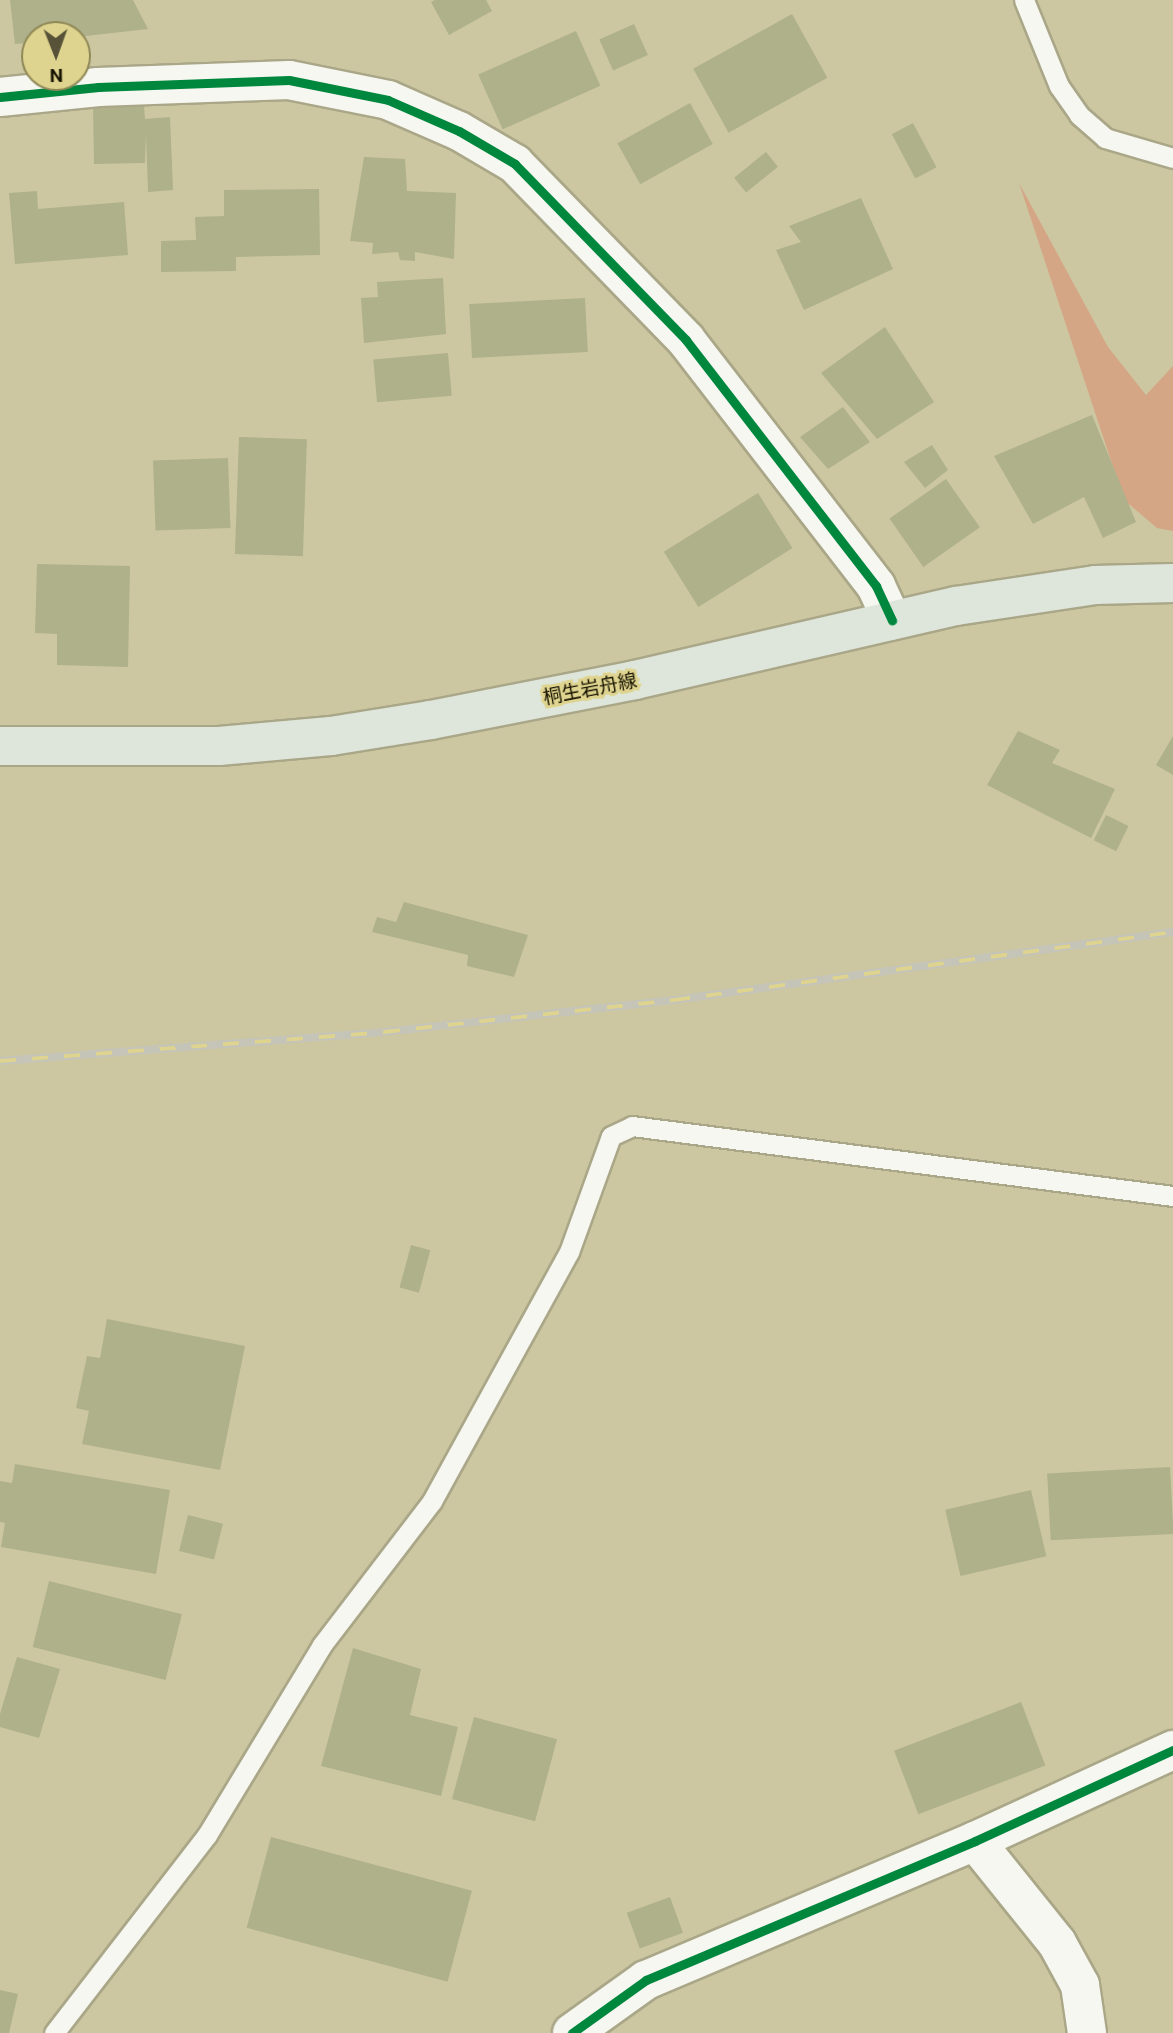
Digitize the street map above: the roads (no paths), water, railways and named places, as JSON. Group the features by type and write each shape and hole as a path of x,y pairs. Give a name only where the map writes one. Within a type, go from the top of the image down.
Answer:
{"main road":[{"name":"桐生岩舟線","path":"0,746 219,746 331,736 431,720 635,680 1020,594 1095,585 1173,583"}],"street":[{"path":"0,97 98,87 289,80 388,100 459,131 515,164 686,340 876,586 892,621"},
{"path":"572,2033 599,2010 646,1980 975,1841 1173,1750"},
{"path":"975,1841 1057,1943 1080,1984 1087,2033"}],"lane":[{"path":"1024,0 1059,86 1079,115 1105,138 1173,158"},
{"path":"54,2033 207,1835 322,1645 432,1502 569,1252 611,1136 632,1126 1173,1196"}],"railway":[{"path":"0,1061 384,1032 674,1000 1173,932"}]}
